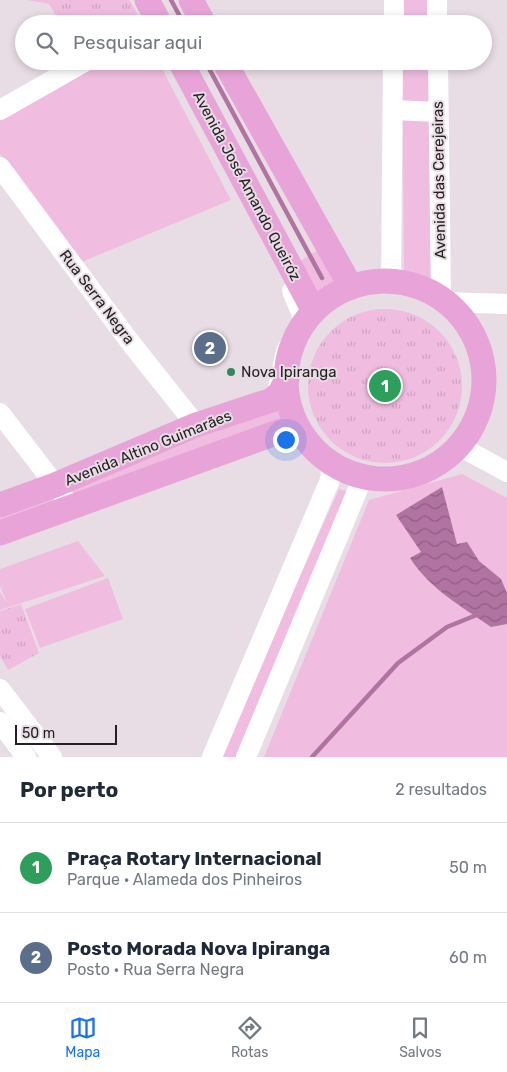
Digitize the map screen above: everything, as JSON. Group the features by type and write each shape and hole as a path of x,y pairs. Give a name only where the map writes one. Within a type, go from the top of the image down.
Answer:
{"main road":[{"path":"190,0 199,15"},
{"name":"Avenida José Amando Queiróz","path":"185,70 314,311"},
{"path":"229,70 351,287"},
{"path":"391,281 421,288 443,300 469,328 479,350 484,376 482,402 473,426 459,446 444,460 427,470 396,479 363,477 332,464 316,450 294,421 288,397 281,388 290,354 299,331 314,311 331,297 351,287 371,282 391,281"},
{"name":"Avenida Altino Guimarães","path":"0,533 196,425 281,388"},
{"name":"Avenida Altino Guimarães","path":"0,505 65,497 294,421"}],"street":[{"path":"134,0 150,15"},
{"path":"394,0 394,15"},
{"path":"437,0 437,15"},
{"path":"0,110 70,70"},
{"path":"173,70 293,294 304,320 286,351 281,388"},
{"path":"391,281 393,70"},
{"name":"Avenida das Cerejeiras","path":"438,70 443,300"},
{"path":"393,110 438,112"},
{"name":"Rua Serra Negra","path":"0,167 130,342 196,425"},
{"path":"443,300 507,304"},
{"path":"0,413 65,497 0,524"},
{"path":"459,446 507,472"},
{"path":"212,757 330,480 332,464"},
{"path":"246,757 363,477"},
{"path":"0,689 52,757"},
{"path":"0,722 26,757"}],"green space":[{"path":"27,0 129,0 138,15 56,15 49,4"},
{"path":"402,0 429,0 429,15 402,15"},
{"path":"89,70 163,70 231,200 79,263 0,154 0,118"},
{"path":"402,70 430,70 431,278 404,273"},
{"path":"324,246 344,281 326,289 313,301 297,263"},
{"path":"385,309 414,315 428,322 439,332 449,343 456,357 462,386 456,415 449,429 439,440 428,450 414,457 385,463 356,457 342,450 331,440 321,429 314,415 308,386 314,357 321,343 331,332 342,322 356,315"},
{"path":"285,399 293,418 0,533 0,513"},
{"path":"462,474 507,498 507,757 264,757 369,500"},
{"path":"339,489 355,494 238,757 219,757"},
{"path":"78,541 105,576 0,610 0,592 7,603 0,586 0,569"},
{"path":"108,578 123,619 40,648 25,609"},
{"path":"21,604 39,653 8,670 0,656 0,611"}],"water":[{"path":"442,487 457,544 467,542 479,561 501,579 507,593 507,624 491,627 468,612 427,579 410,558 421,552 396,515"}],"waterway":[{"path":"171,0 179,15"},
{"path":"210,70 322,278"},
{"path":"312,757 398,663 447,627 479,614"}],"place":[{"name":"Posto Morada Nova Ipiranga","path":"210,348"},
{"name":"Nova Ipiranga","path":"231,372"},
{"name":"Praça Rotary Internacional","path":"385,386"}]}
